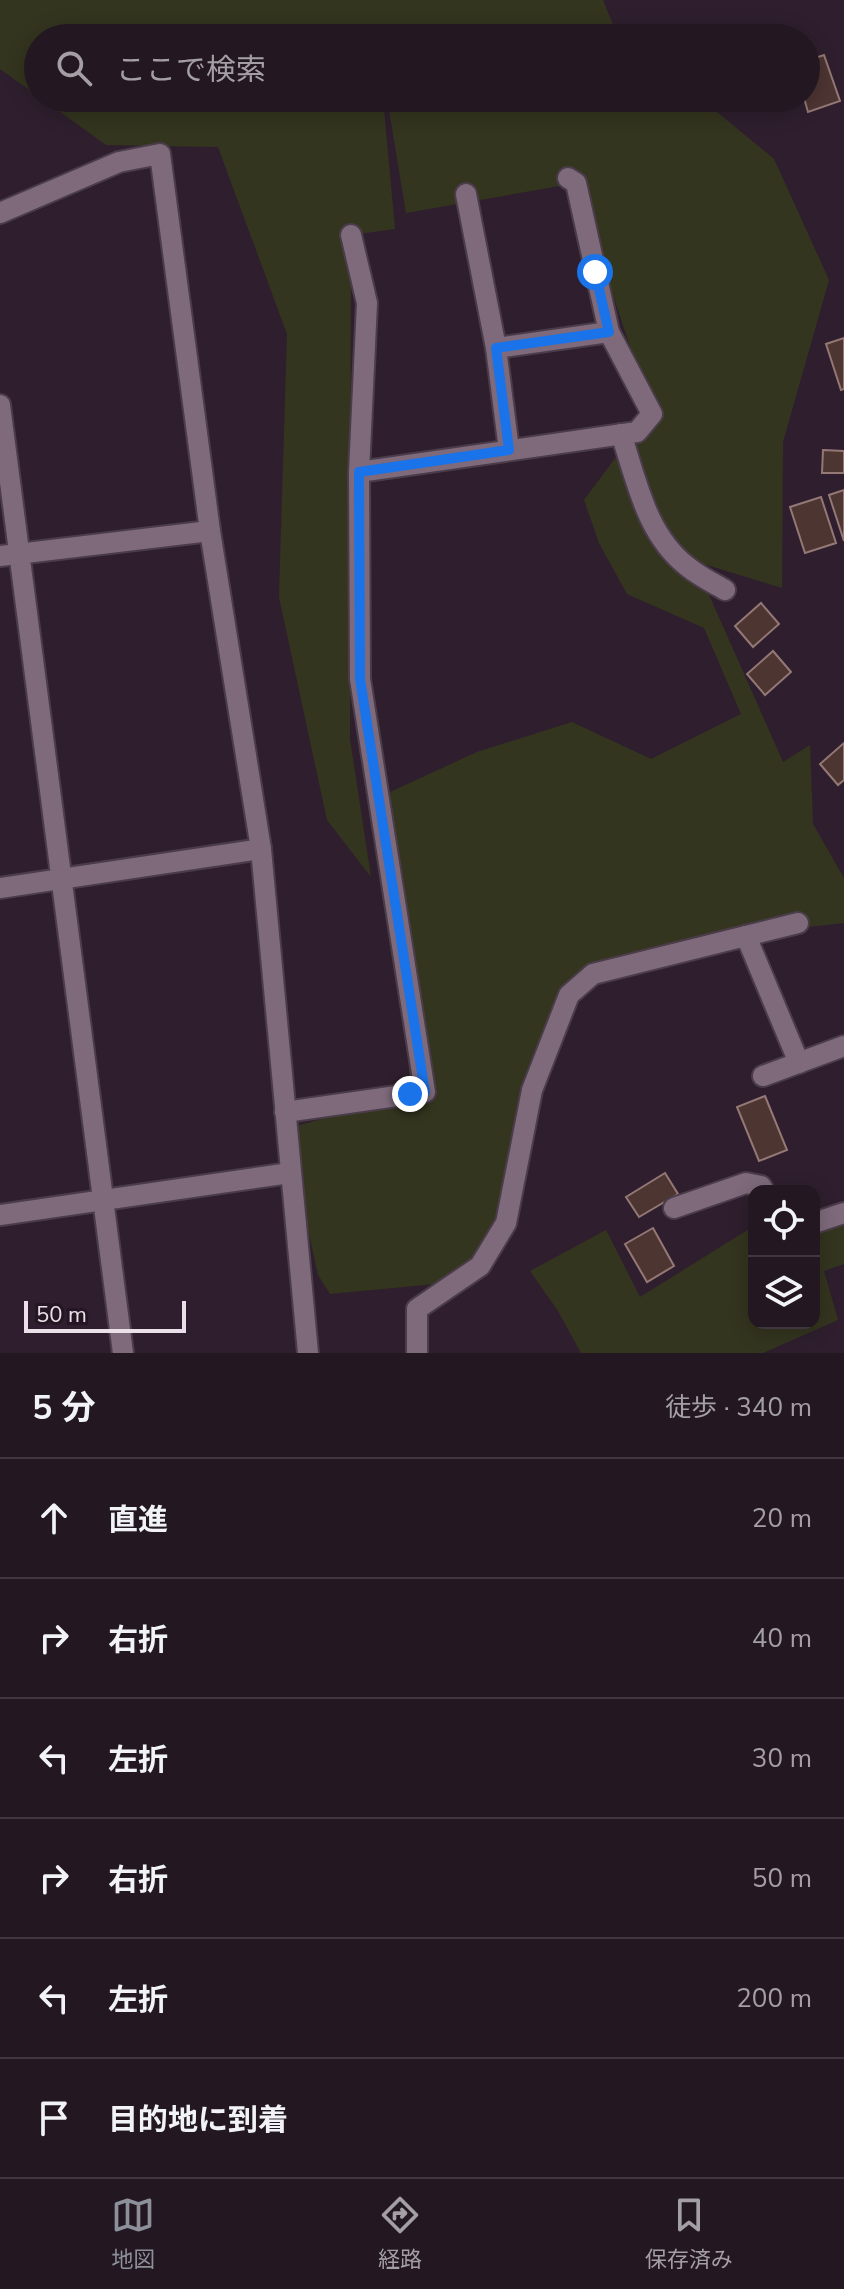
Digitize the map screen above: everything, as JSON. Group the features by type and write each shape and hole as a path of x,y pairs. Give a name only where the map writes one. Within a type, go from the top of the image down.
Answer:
{"street":[{"path":"0,213 119,162 160,154 210,531 261,849 308,1353"},
{"path":"359,472 637,432 652,414 609,332 576,183 568,178"},
{"path":"466,194 496,348 509,450"},
{"path":"285,1112 425,1092 360,679 359,472 367,303 351,235"},
{"path":"496,348 609,332"},
{"path":"0,405 10,555 61,879 123,1353"},
{"path":"621,434 649,516 662,541 687,566 725,590"},
{"path":"10,555 210,531"},
{"path":"0,888 261,849"},
{"path":"417,1353 417,1309 480,1266 506,1223 532,1090 569,995 593,974 798,923"},
{"path":"746,936 799,1063"},
{"path":"763,1076 844,1046"},
{"path":"0,1215 290,1173"},
{"path":"674,1208 746,1183 756,1185"},
{"path":"820,1221 844,1213"}],"green space":[{"path":"0,0 603,0 613,24 24,24 24,86 0,69"},
{"path":"60,112 384,112 395,229 351,235 350,739 371,877 327,820 279,597 287,334 218,147 106,145"},
{"path":"389,112 717,112 774,159 829,280 783,442 782,588 694,561 783,762 810,745 813,824 844,878 844,923 764,932 605,971 569,995 548,1049 506,1223 456,1282 330,1294 318,1275 286,1129 410,1094 404,961 390,792 477,752 572,722 651,759 741,714 704,628 627,594 599,543 584,500 652,413 576,183 406,213"},
{"path":"844,1226 844,1264 824,1271 838,1320 820,1328 820,1232"},
{"path":"606,1230 640,1297 748,1230 748,1329 818,1329 763,1353 581,1353 558,1311 530,1271"}],"building":[{"path":"824,55 840,101 820,108 820,56"},
{"path":"844,338 844,389 841,390 826,344"},
{"path":"823,450 844,451 844,473 822,473"},
{"path":"844,490 844,541 829,495"},
{"path":"821,497 836,543 805,553 790,507"},
{"path":"761,603 779,624 753,647 735,626"},
{"path":"773,651 791,672 765,695 747,674"},
{"path":"844,743 844,780 838,785 820,764"},
{"path":"765,1096 787,1150 759,1161 737,1107"},
{"path":"665,1173 678,1194 639,1217 626,1197"},
{"path":"653,1228 674,1266 647,1282 625,1244"}],"route":[{"path":"410,1094 425,1092 360,679 359,472 509,450 496,348 609,332 595,272"}]}
